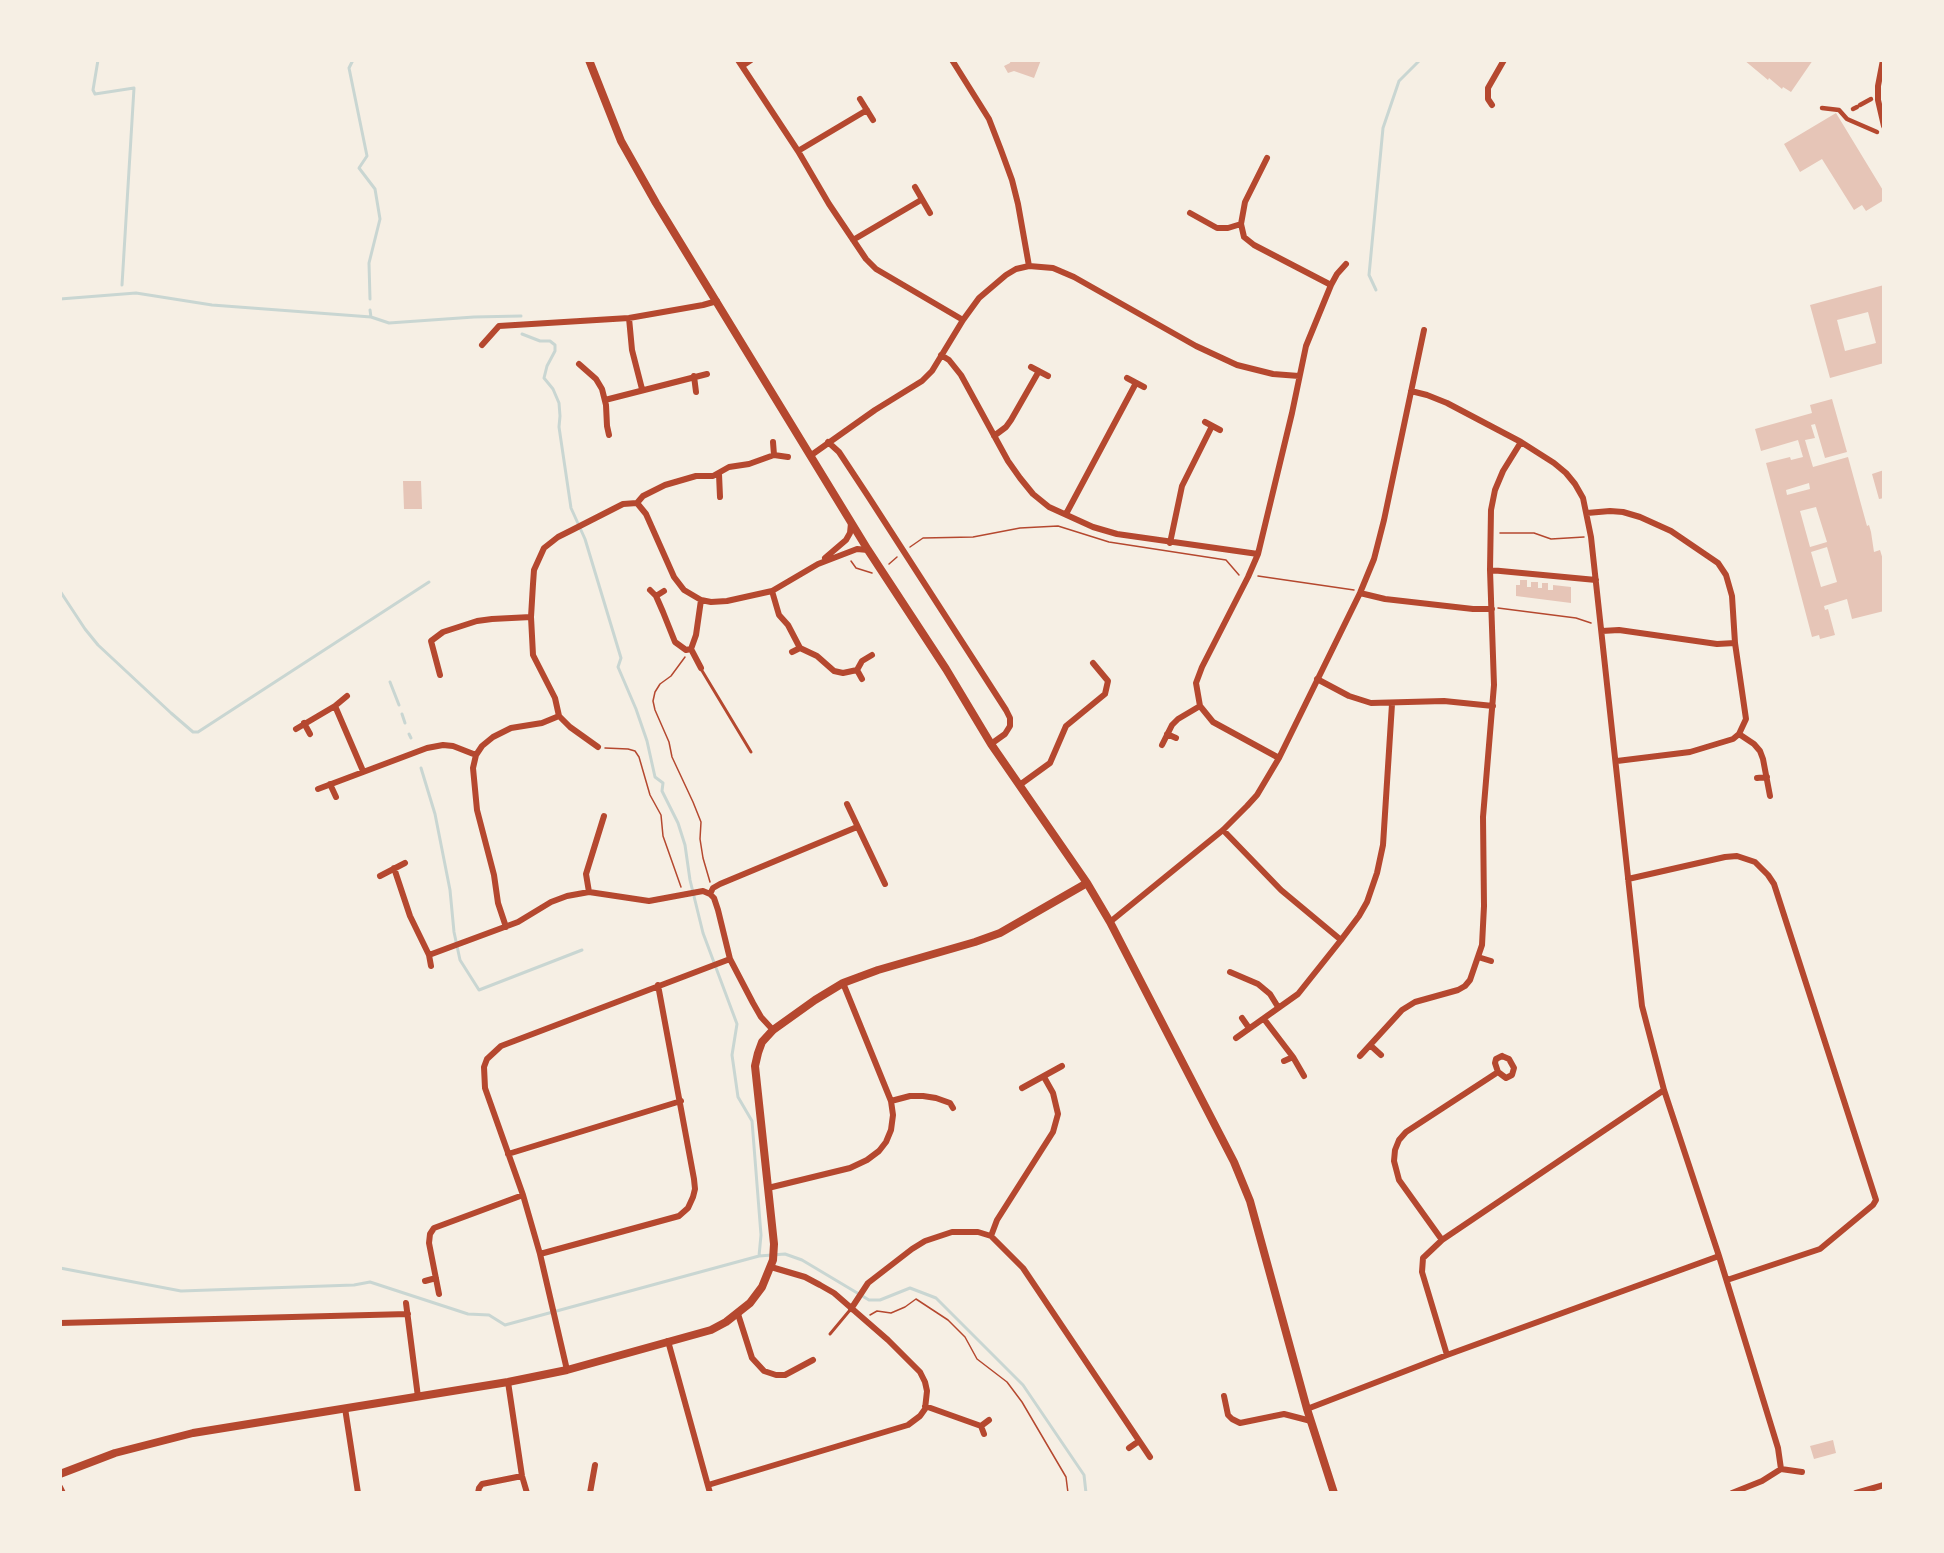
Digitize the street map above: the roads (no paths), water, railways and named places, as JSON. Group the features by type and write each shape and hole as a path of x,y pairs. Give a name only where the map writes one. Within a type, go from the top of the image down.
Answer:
{"street":[{"path":"589,60 621,141 656,203 868,550 881,567 991,744 1021,784 1087,883 1110,922 1234,1162 1250,1201 1307,1409 1334,1493"},
{"path":"751,60 740,63 866,260 876,270 963,320"},
{"path":"952,60 989,119 1018,204 1029,266"},
{"path":"1492,105 1488,99 1488,88 1504,60"},
{"path":"1883,60 1878,100 1884,126"},
{"path":"860,99 873,120"},
{"path":"1844,116 1871,99"},
{"path":"1822,108 1839,110 1847,119 1877,132"},
{"path":"798,151 867,110"},
{"path":"1267,158 1260,164 1245,202 1241,224 1244,237 1254,245 1331,285"},
{"path":"915,187 930,213"},
{"path":"853,240 921,200"},
{"path":"1190,213 1217,228 1228,228 1241,224"},
{"path":"1279,758 1220,728 1206,715 1200,706 1196,691 1198,676 1258,554 1306,346 1331,285 1346,264"},
{"path":"810,456 922,381 979,298 995,283 1016,269 1029,266 1044,266 1068,274 1196,346 1237,365 1273,374 1299,376"},
{"path":"482,345 499,326 629,318 717,301"},
{"path":"629,318 632,350 642,389"},
{"path":"1110,922 1223,830 1257,795 1279,758 1360,593 1374,559 1424,330"},
{"path":"942,355 961,375 1008,461 1033,494 1049,507 1104,531 1170,543 1258,554"},
{"path":"579,364 599,383 606,400 609,435"},
{"path":"1031,367 1048,376"},
{"path":"994,436 1011,420 1039,371"},
{"path":"606,400 707,374"},
{"path":"694,376 696,392"},
{"path":"1127,378 1144,387"},
{"path":"1066,514 1136,383"},
{"path":"1412,391 1447,403 1521,442 1566,473 1583,498 1596,580 1642,1006 1664,1090 1727,1280 1778,1448 1781,1469"},
{"path":"1205,422 1220,430"},
{"path":"1170,543 1182,486 1212,426"},
{"path":"773,442 774,455"},
{"path":"828,442 839,452 1010,718 1010,726 1005,734 991,744"},
{"path":"1360,1056 1402,1010 1415,1002 1465,986 1470,980 1478,957 1484,934 1484,817 1494,685 1490,532 1495,490 1503,471 1521,442"},
{"path":"598,747 559,716 555,698 533,655 531,617 534,570 544,548 558,537 623,504 637,503 643,496 665,485 696,476 713,476 729,467 749,464 774,455 788,457"},
{"path":"719,474 720,497"},
{"path":"637,503 646,514 674,577 684,590 701,600 727,601 772,591 818,564 857,549 868,550"},
{"path":"1587,513 1610,511 1640,517 1671,531 1714,559 1726,575 1730,588 1746,719 1739,734 1733,739 1690,752 1617,761"},
{"path":"818,564 846,540 850,533 851,522"},
{"path":"1490,570 1596,580"},
{"path":"650,590 656,596 675,642 686,650 691,649"},
{"path":"656,596 664,591"},
{"path":"772,591 779,615 788,625 801,648 817,656 834,671 843,673 857,670 862,661 872,655"},
{"path":"1360,593 1473,609 1492,609"},
{"path":"701,600 696,635 691,649 701,668"},
{"path":"431,641 449,629 477,621 531,617"},
{"path":"1601,628 1717,644 1735,643"},
{"path":"424,634 431,641 440,675"},
{"path":"792,652 801,648"},
{"path":"1021,784 1050,764 1066,726 1105,694 1108,681 1093,663"},
{"path":"857,670 862,679"},
{"path":"1317,679 1371,704 1444,701 1493,706"},
{"path":"296,729 335,706 347,696"},
{"path":"1236,1038 1298,994 1359,916 1367,902 1383,845 1392,704"},
{"path":"335,706 363,771"},
{"path":"1162,745 1178,719 1200,706"},
{"path":"506,927 498,903 494,875 477,810 473,768 476,755 493,736 511,728 542,723 559,716"},
{"path":"304,723 310,734"},
{"path":"1167,734 1176,738"},
{"path":"1739,734 1760,751 1770,796"},
{"path":"318,789 427,748 453,746 476,755"},
{"path":"1757,778 1767,777"},
{"path":"330,784 336,797"},
{"path":"847,804 885,884"},
{"path":"589,892 586,874 604,816"},
{"path":"602,824 610,826"},
{"path":"429,955 518,922 551,902 567,896 589,892 649,901 712,891 731,879 857,827"},
{"path":"1223,830 1281,890 1341,940"},
{"path":"1628,879 1725,856 1737,856 1755,862 1768,875 1774,885 1876,1200 1820,1249 1727,1280"},
{"path":"380,876 405,863"},
{"path":"394,868 410,916 429,955 431,966"},
{"path":"60,1474 115,1453 193,1433 508,1383 567,1370 711,1330 738,1314 750,1303 762,1287 772,1264 774,1244 755,1066 762,1042 773,1030 843,983 1000,933 1087,883"},
{"path":"712,891 730,959 757,1010 773,1030"},
{"path":"1478,957 1491,961"},
{"path":"567,1370 540,1254 523,1195 485,1088 484,1067 487,1059 501,1046 730,959"},
{"path":"1230,972 1258,984 1278,1007"},
{"path":"768,1188 850,1168 867,1160 879,1151 891,1130 891,1101 843,983"},
{"path":"540,1254 679,1216 688,1208 695,1189 681,1101 658,985"},
{"path":"1242,1018 1249,1028"},
{"path":"1264,1019 1293,1057 1304,1076"},
{"path":"1370,1045 1382,1055"},
{"path":"1284,1061 1293,1057"},
{"path":"1022,1088 1062,1066"},
{"path":"1442,1240 1399,1180 1394,1161 1395,1150 1399,1140 1406,1132 1498,1072"},
{"path":"991,1236 998,1220 1053,1132 1058,1114 1053,1093 1044,1077"},
{"path":"1447,1355 1422,1272 1423,1258 1442,1240 1664,1090"},
{"path":"891,1101 910,1096 923,1096 952,1103"},
{"path":"508,1154 681,1101"},
{"path":"440,1294 429,1243 430,1234 434,1228 523,1195"},
{"path":"851,1309 861,1291 878,1274 925,1241 952,1232 978,1232 991,1236 1023,1269 1150,1457"},
{"path":"1307,1409 1447,1355 1719,1256"},
{"path":"708,1485 908,1425 920,1416 925,1406 926,1382 920,1371 863,1318 834,1293 805,1277 772,1264"},
{"path":"425,1281 436,1278"},
{"path":"406,1303 418,1397"},
{"path":"60,1323 408,1314"},
{"path":"738,1314 752,1358 764,1371 776,1375 785,1374 813,1360"},
{"path":"668,1341 710,1493"},
{"path":"508,1383 522,1476 527,1493"},
{"path":"1224,1396 1228,1415 1240,1423 1284,1414 1311,1421"},
{"path":"925,1406 981,1426 984,1434"},
{"path":"345,1408 358,1493"},
{"path":"981,1426 988,1420"},
{"path":"1129,1448 1139,1441"},
{"path":"590,1493 595,1465"},
{"path":"1732,1493 1762,1481 1781,1469 1802,1472"},
{"path":"478,1493 478,1488 482,1484 522,1476"},
{"path":"1856,1493 1884,1485"},
{"path":"60,1487 63,1493"}],"lane":[{"path":"701,668 751,752"},
{"path":"830,1334 851,1309"}],"waterway":[{"path":"98,60 93,90 95,94 134,88 122,285"},
{"path":"353,60 349,68 367,156 359,168 375,189 380,219 369,263 370,299"},
{"path":"1376,290 1369,275 1383,128 1399,81 1420,60"},
{"path":"60,299 136,293 212,305 371,317"},
{"path":"370,310 371,317 389,323 521,316"},
{"path":"522,334 540,341 550,341 555,345 555,351 544,378 553,389 559,403 559,427 571,508 585,539 621,658 618,667 647,741 655,777 663,783 662,791 678,823 685,845 690,880 703,933 737,1024 732,1055 738,1097 752,1121 761,1235 759,1256 785,1254 802,1260 869,1300 880,1300 910,1288 936,1298 1023,1385 1084,1475 1086,1493"},
{"path":"60,591 98,645 171,713 193,732 198,732 429,582"},
{"path":"390,682 399,705"},
{"path":"402,714 405,723"},
{"path":"409,734 411,738"},
{"path":"421,768 435,814 450,890 454,932 460,960 479,990 582,950"},
{"path":"60,1268 181,1291 354,1285 370,1282 468,1314 489,1315 505,1325 759,1256"}]}
